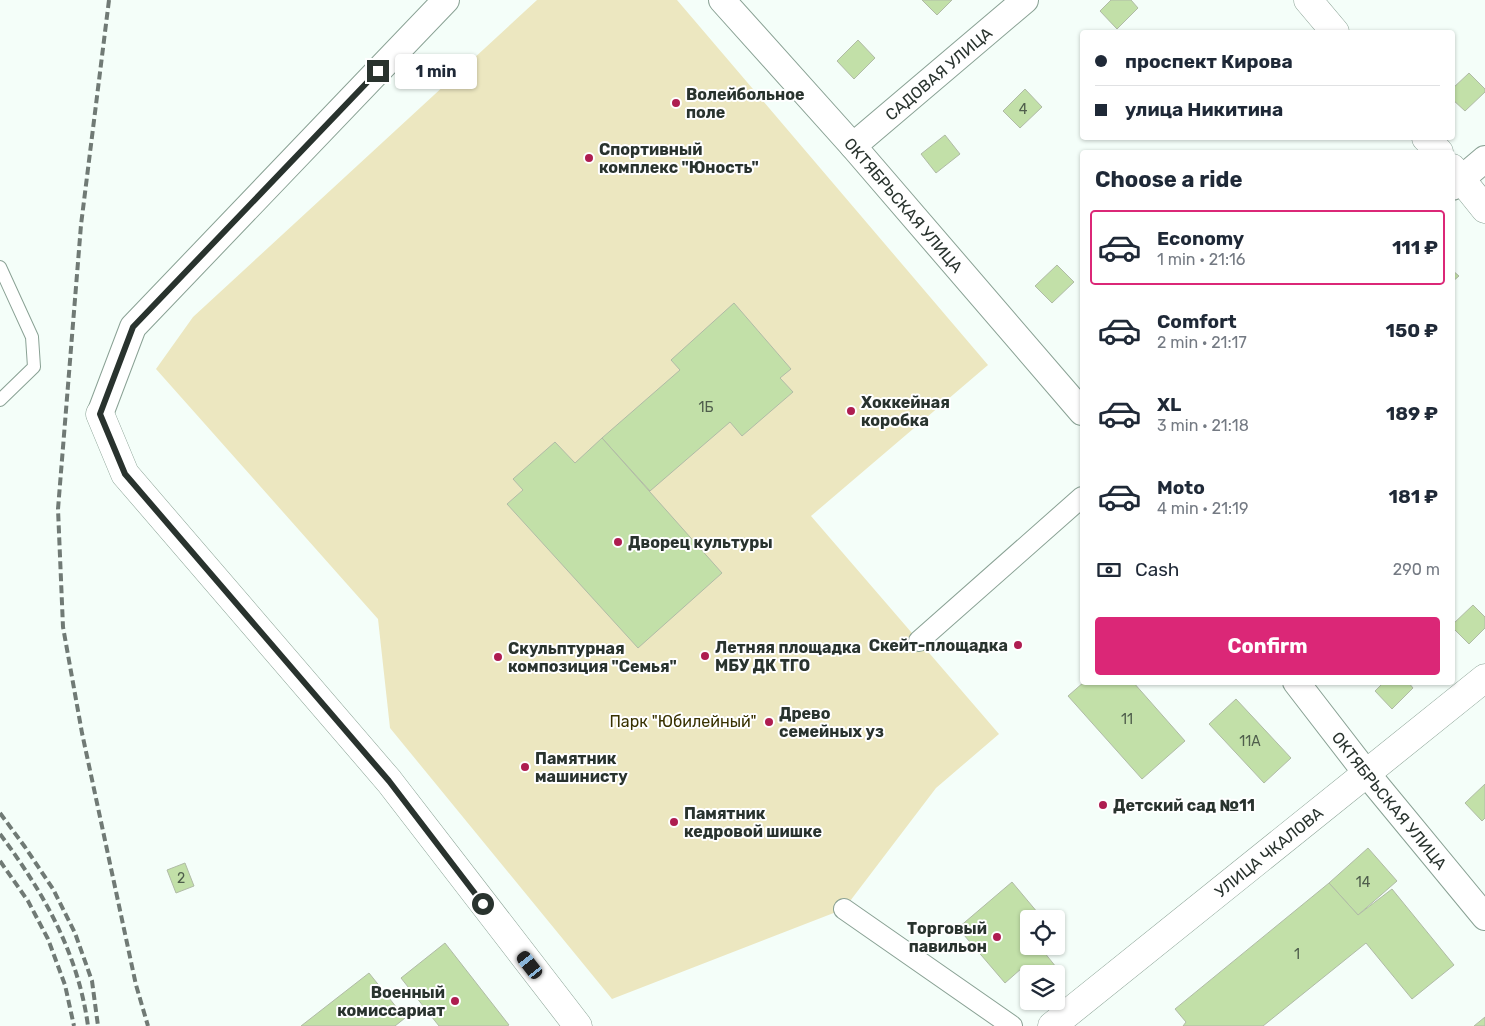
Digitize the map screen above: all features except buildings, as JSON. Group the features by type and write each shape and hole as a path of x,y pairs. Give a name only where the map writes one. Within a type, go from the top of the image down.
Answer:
{"street":[{"path":"446,0 133,327 100,414 125,474 389,781 578,1026"},
{"name":"ОКТЯБРЬСКАЯ УЛИЦА","path":"722,0 853,146 1080,410"},
{"name":"САДОВАЯ УЛИЦА","path":"853,146 1025,0"},
{"path":"1308,0 1333,30"},
{"path":"1428,140 1437,150"},
{"path":"1485,159 1456,178 1485,209"},
{"path":"919,641 1080,499"},
{"name":"УЛИЦА ЧКАЛОВА","path":"1052,1026 1485,678"},
{"name":"ОКТЯБРЬСКАЯ УЛИЦА","path":"1298,685 1367,774 1485,917"},
{"path":"844,909 1012,1026"}],"lane":[{"path":"0,267 32,338 34,367 0,400"}],"green space":[{"name":"Парк \"Юбилейный\"","path":"537,0 677,0 988,365 811,516 999,734 936,788 844,909 612,999 390,728 378,619 156,369 193,317"}],"railway":[{"path":"109,0 81,225 58,509 63,627 82,733 136,985 148,1026"},
{"path":"0,813 53,889 75,933 92,981 98,1026"},
{"path":"0,834 45,901 57,925 76,974 88,1026"},
{"path":"0,861 28,901 48,939 65,985 74,1026"}],"place":[{"name":"Волейбольное поле","path":"676,103"},
{"name":"Спортивный комплекс \"Юность\"","path":"589,158"},
{"name":"Хоккейная коробка","path":"851,411"},
{"name":"Дворец культуры","path":"618,542"},
{"name":"Скейт-площадка","path":"1018,645"},
{"name":"Летняя площадка МБУ ДК ТГО","path":"705,656"},
{"name":"Скульптурная композиция \"Семья\"","path":"498,657"},
{"name":"Древо семейных уз","path":"769,722"},
{"name":"Памятник машинисту","path":"525,767"},
{"name":"Детский сад №11","path":"1103,805"},
{"name":"Памятник кедровой шишке","path":"674,822"},
{"name":"Торговый павильон","path":"997,937"},
{"name":"Военный комиссариат","path":"455,1001"}],"route":[{"path":"378,71 133,327 100,414 125,474 389,781 483,904"}]}
